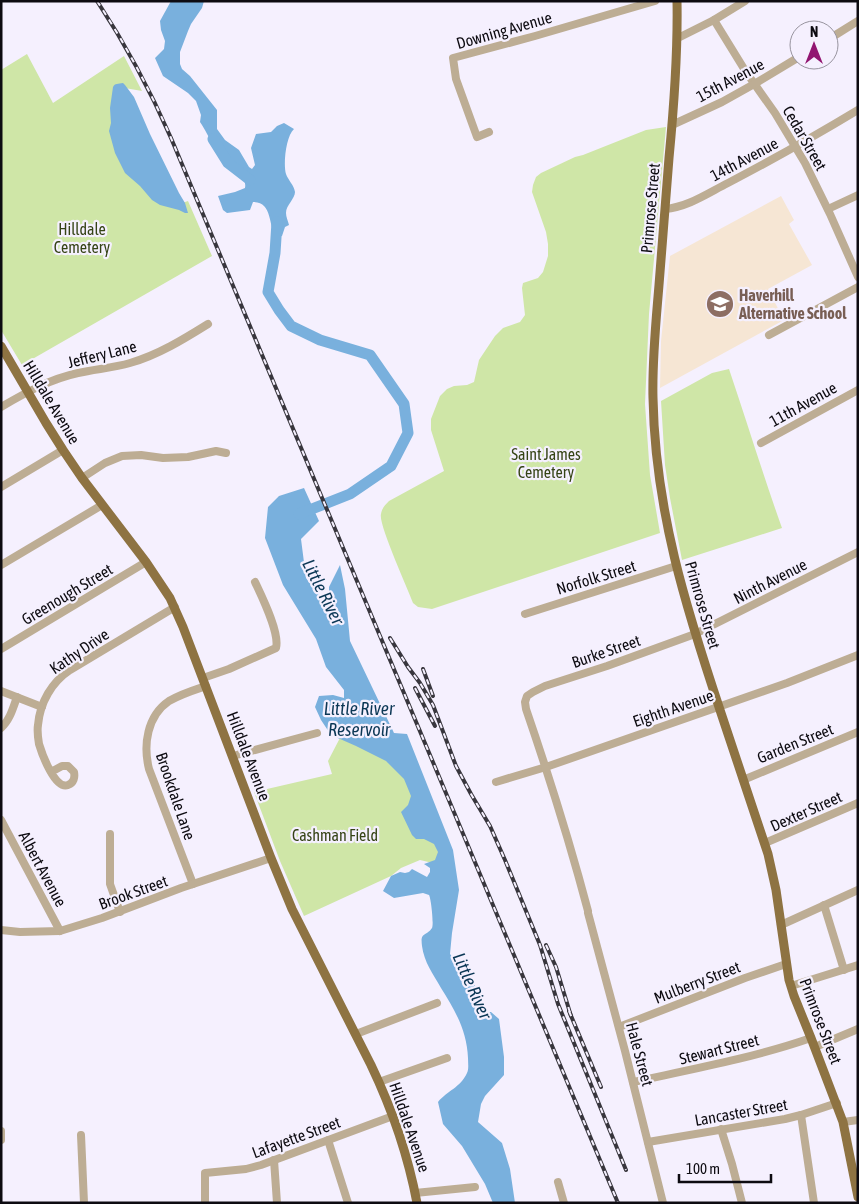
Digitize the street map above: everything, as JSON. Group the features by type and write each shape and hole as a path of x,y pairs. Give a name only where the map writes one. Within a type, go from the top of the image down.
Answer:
{"main road":[{"name":"Primrose Street","path":"677,1 678,38 655,332 653,398 656,464 667,528 695,634 773,875 791,986 837,1103 850,1152 858,1197"},
{"name":"Hilldale Avenue","path":"1,346 63,450 146,562 175,607 271,858 302,928 380,1082 411,1173 417,1203"}],"street":[{"name":"Downing Avenue","path":"489,132 477,137 456,79 453,58 655,1"},
{"path":"678,38 714,20 745,1"},
{"name":"Cedar Street","path":"714,20 754,84 775,113 805,163 858,277"},
{"path":"839,33 858,22"},
{"name":"15th Avenue","path":"672,125 722,102 789,63"},
{"name":"14th Avenue","path":"665,210 678,208 697,199 795,148 858,110"},
{"path":"828,209 858,196"},
{"path":"768,335 858,287"},
{"name":"Jeffery Lane","path":"1,407 27,392 50,382 77,373 130,363 158,352 183,340 208,324"},
{"name":"11th Avenue","path":"761,443 858,390"},
{"path":"1,487 63,450"},
{"path":"82,478 105,463 122,456 142,455 171,458 188,457 215,451 226,453"},
{"path":"3,561 102,505"},
{"name":"Ninth Avenue","path":"695,634 858,552"},
{"name":"Greenough Street","path":"1,649 146,562"},
{"name":"Norfolk Street","path":"524,614 676,566"},
{"name":"Brookdale Lane","path":"193,884 149,769 146,743 148,730 166,704 229,668 276,648 277,643 270,616 255,582"},
{"name":"Kathy Drive","path":"51,772 41,750 38,725 42,707 52,686 64,674 175,607"},
{"name":"Burke Street","path":"527,696 545,686 695,634"},
{"name":"Eighth Avenue","path":"496,782 546,767 858,655"},
{"path":"1,691 42,707"},
{"name":"Hale Street","path":"527,696 525,702 526,709 569,843 619,1027 663,1203"},
{"path":"1,728 6,724 17,697"},
{"name":"Garden Street","path":"743,780 858,732"},
{"path":"233,756 317,733"},
{"name":"Dexter Street","path":"764,843 858,803"},
{"name":"Albert Avenue","path":"1,820 60,931"},
{"path":"110,834 110,884 120,912"},
{"name":"Brook Street","path":"1,930 60,931 120,912 193,884 271,858"},
{"path":"781,925 858,890"},
{"path":"824,905 844,970"},
{"name":"Mulberry Street","path":"619,1027 786,964"},
{"path":"791,986 858,965"},
{"path":"356,1034 437,1003"},
{"name":"Stewart Street","path":"633,1082 727,1062 792,1045 813,1042 858,1029"},
{"path":"380,1082 447,1058"},
{"name":"Lancaster Street","path":"648,1142 761,1124 801,1115 837,1103"},
{"path":"801,1115 814,1203"},
{"name":"Lafayette Street","path":"205,1203 205,1173 246,1169 393,1116"},
{"path":"843,1122 858,1120"},
{"path":"721,1129 742,1203"},
{"path":"1,1131 2,1140"},
{"path":"81,1135 84,1203"},
{"path":"328,1140 348,1203"},
{"path":"274,1160 277,1203"},
{"path":"558,1182 564,1203"},
{"path":"415,1193 475,1187"}],"shaded area":[{"name":"Haverhill Alternative School","path":"781,196 794,220 789,224 812,265 768,289 784,320 660,388 661,341 670,256"}],"green space":[{"name":"Hilldale Cemetery","path":"27,54 53,103 124,56 142,91 119,87 179,204 188,201 212,256 22,365 1,330 1,70"},
{"name":"Saint James Cemetery","path":"666,127 649,314 645,404 650,475 660,533 432,609 418,607 413,603 388,543 381,520 381,512 389,501 444,471 431,430 431,419 440,396 447,389 454,386 467,385 474,382 479,360 495,336 503,328 520,322 525,315 523,283 538,278 543,272 548,256 546,232 532,192 536,177 575,157 646,130"},
{"path":"729,369 782,528 682,560 665,465 661,401 712,373"},
{"name":"Cashman Field","path":"341,736 363,742 404,775 436,841 441,856 437,864 420,860 401,868 391,876 304,916 280,861 254,792 332,774 328,761"}],"water":[{"path":"171,1 204,1 202,8 191,24 180,52 180,64 182,69 190,76 217,110 217,129 225,140 239,150 249,167 252,169 255,165 251,148 256,134 271,132 277,126 284,123 294,129 287,144 285,164 286,174 295,192 286,210 289,225 285,227 282,236 276,237 267,210 259,203 253,202 250,210 227,213 223,210 218,196 245,188 243,177 211,140 200,122 201,115 196,101 188,93 163,76 155,58 164,49 165,41 160,21"},
{"path":"123,83 134,97 150,134 185,203 188,213 160,205 152,200 125,173 115,153 109,131 111,123 110,108 113,87 116,84"},
{"name":"Little River Reservoir","path":"304,488 319,521 301,539 306,578 329,609 329,587 340,565 345,589 350,641 394,733 407,734 453,850 459,890 450,954 473,978 477,1010 491,1012 499,1019 504,1057 504,1075 485,1096 481,1104 478,1122 502,1143 510,1169 515,1203 493,1203 485,1184 462,1146 443,1124 438,1102 464,1078 468,1070 468,1058 463,1030 451,1004 429,968 423,952 422,938 433,926 429,895 423,893 394,898 383,891 391,876 400,872 409,872 412,869 427,877 430,868 424,864 435,860 438,852 434,844 424,839 416,839 412,835 401,812 408,805 411,796 404,779 386,761 331,735 321,720 315,707 319,696 333,695 344,698 344,690 326,667 316,639 283,585 265,538 268,507 279,496"}],"waterway":[{"name":"Little River","path":"213,139 228,163 250,180"},
{"name":"Little River","path":"277,222 275,253 268,292 279,310 291,326 320,340 370,355 404,404 408,433 391,466 350,494 299,514"}],"railway":[{"path":"97,1 137,68 171,138 618,1203"},
{"path":"390,638 433,705 456,766 490,826 540,945 558,1004 626,1170"},
{"path":"423,669 433,696"},
{"path":"415,688 435,726"},
{"path":"546,945 556,967 571,1016"},
{"path":"569,1011 601,1087"}],"place":[{"name":"Haverhill Alternative School","path":"720,304"}]}
